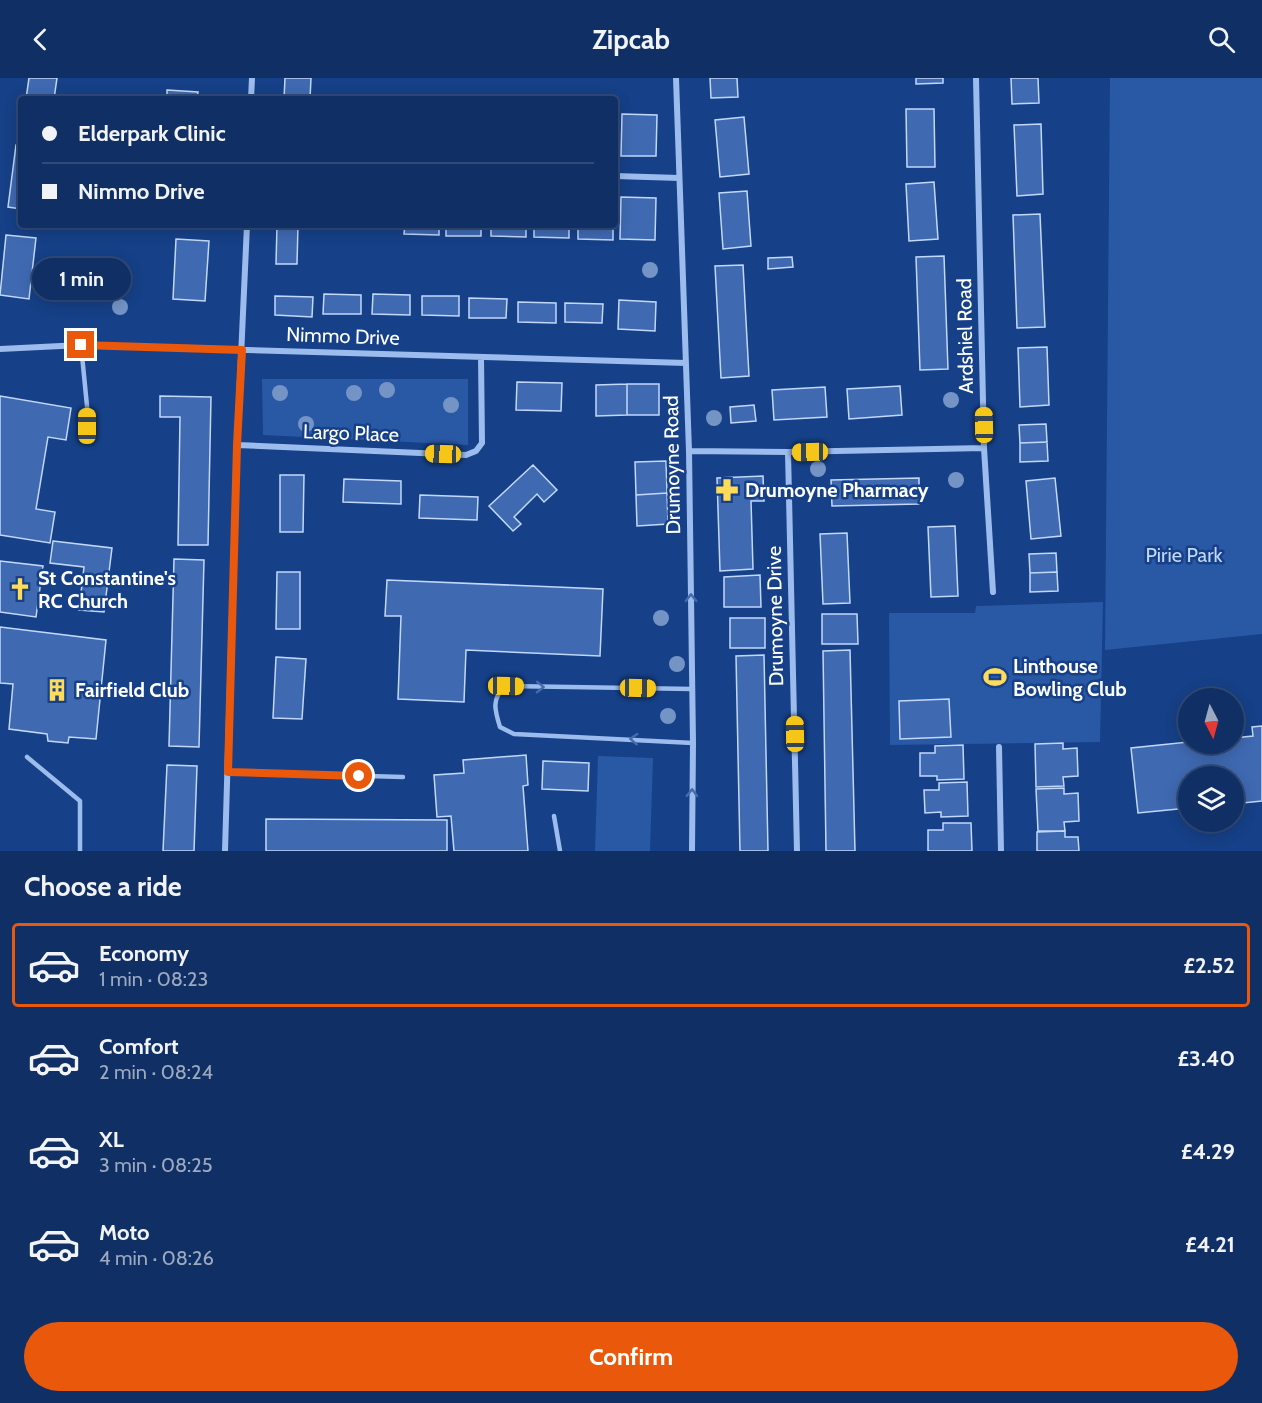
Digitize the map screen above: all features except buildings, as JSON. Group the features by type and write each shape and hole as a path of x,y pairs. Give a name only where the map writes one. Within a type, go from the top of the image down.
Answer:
{"street":[{"path":"251,96 252,78"},
{"name":"Drumoyne Road","path":"676,78 689,451 693,742 692,851"},
{"name":"Ardshiel Road","path":"976,78 984,448 993,592"},
{"path":"618,176 679,178"},
{"path":"225,851 237,445 247,228"},
{"name":"Nimmo Drive","path":"0,349 81,345 686,363"},
{"name":"Largo Place","path":"237,445 466,454 476,451 482,443 481,357"},
{"path":"689,451 788,452 984,448"},
{"name":"Drumoyne Drive","path":"788,452 797,851"},
{"path":"999,747 1001,851"}],"lane":[{"path":"81,345 87,426"},
{"path":"692,689 506,686 495,700 496,716 500,727 514,734 693,742"},
{"path":"27,757 80,801 80,851"},
{"path":"228,772 403,777"},
{"path":"554,816 560,851"}],"green space":[{"name":"Pirie Park","path":"1110,78 1262,78 1262,634 1105,650"},
{"path":"262,379 468,379 468,445 263,435"},
{"name":"Linthouse Bowling Club","path":"1103,602 1100,742 890,745 889,613 975,613 976,606"},
{"path":"598,756 653,758 650,851 595,851"}],"place":[{"name":"Drumoyne Pharmacy","path":"727,490"},
{"name":"St Constantine's RC Church","path":"20,589"},
{"name":"Linthouse Bowling Club","path":"995,677"},
{"name":"Fairfield Club","path":"57,690"}],"route":[{"path":"81,345 242,350 237,445 228,772 359,776"}]}
